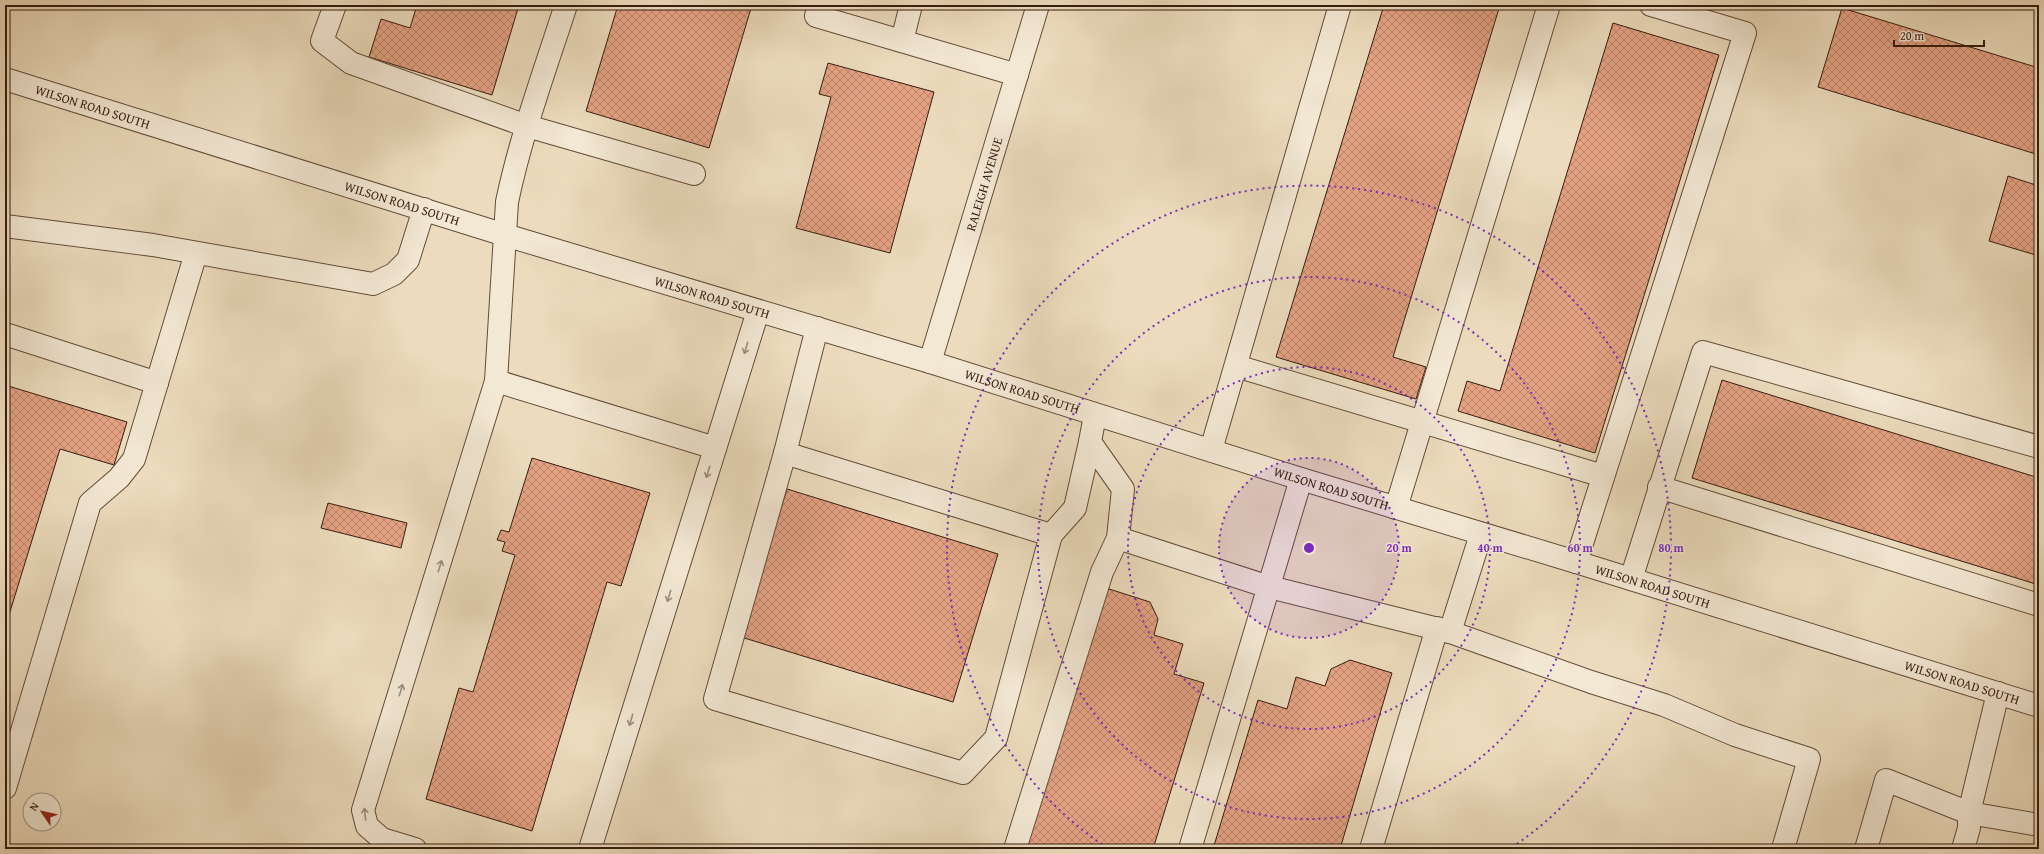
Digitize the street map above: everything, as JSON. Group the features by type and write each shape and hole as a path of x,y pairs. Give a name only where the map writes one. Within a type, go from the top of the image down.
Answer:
{"street":[{"path":"335,5 322,42 351,63 527,126 694,174"},
{"path":"415,849 382,839 367,826 363,810 496,381 507,202 512,177 527,126 566,5"},
{"path":"819,5 816,16 1017,75"},
{"path":"902,41 912,5"},
{"name":"RALEIGH AVENUE","path":"930,362 1038,5"},
{"path":"1210,450 1236,366 1340,5"},
{"path":"1396,508 1549,5"},
{"path":"1576,562 1745,33 1651,5"},
{"name":"WILSON ROAD SOUTH","path":"5,79 505,235 930,362 1301,480 1576,562 2039,706"},
{"path":"5,226 196,253 373,284 394,274 408,260 424,209"},
{"path":"5,788 90,503 120,478 134,459 196,253"},
{"path":"590,849 758,311"},
{"path":"817,328 785,453 715,699 963,773 996,738 1050,535 1075,508 1095,415"},
{"path":"5,334 157,383"},
{"path":"1631,579 1703,352 2039,447"},
{"path":"1236,366 1603,476"},
{"path":"496,381 715,448"},
{"path":"1015,849 1102,572 1118,538 1123,489 1090,442"},
{"path":"785,453 1050,535"},
{"path":"1190,849 1301,480"},
{"path":"1659,487 2039,605"},
{"path":"1371,849 1443,630 1481,534"},
{"path":"1118,538 1269,588 1443,630 1591,682 1664,705 1735,735 1810,759 1783,849"},
{"path":"1963,849 1969,828 1969,813 1998,693"},
{"path":"1866,849 1886,780 1969,813 2039,825"}],"building":[{"path":"417,5 519,5 492,95 369,57 381,19 410,28"},
{"path":"618,5 752,5 709,148 586,111"},
{"path":"1384,5 1500,5 1393,357 1426,367 1416,399 1276,357"},
{"path":"1842,8 2039,68 2039,155 1818,87"},
{"path":"1613,23 1719,55 1595,453 1458,411 1467,381 1500,391"},
{"path":"828,63 934,92 890,253 796,228 831,97 819,94"},
{"path":"2008,176 2039,186 2039,256 1989,241"},
{"path":"1722,380 2039,478 2039,585 1692,478"},
{"path":"5,385 127,422 114,465 60,449 5,628"},
{"path":"532,458 650,493 621,586 607,582 532,831 426,799 459,688 473,692 515,555 502,551 505,542 497,540 501,530 509,532"},
{"path":"787,489 998,554 953,702 741,637"},
{"path":"328,503 407,523 401,548 321,528"},
{"path":"1106,588 1150,602 1158,619 1154,635 1183,644 1174,674 1204,683 1153,849 1025,849"},
{"path":"1350,660 1392,673 1340,849 1213,849 1258,700 1287,709 1296,677 1325,686 1331,669"}]}
